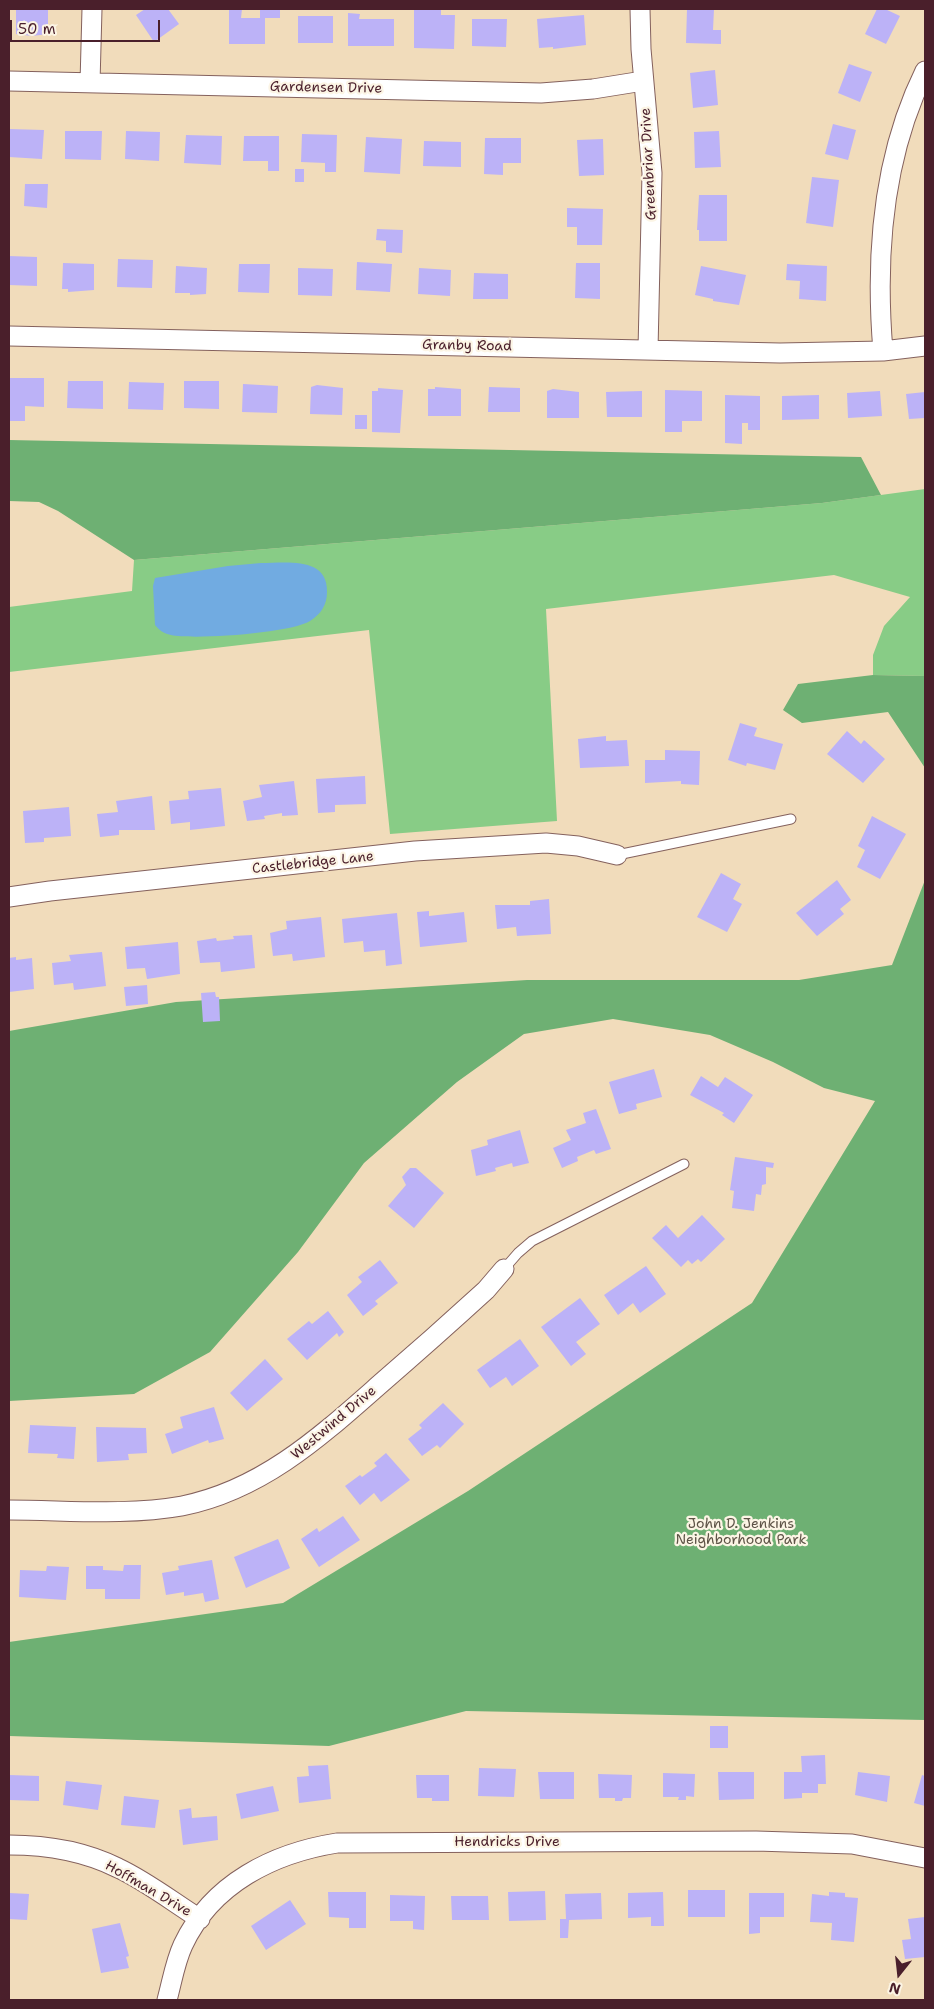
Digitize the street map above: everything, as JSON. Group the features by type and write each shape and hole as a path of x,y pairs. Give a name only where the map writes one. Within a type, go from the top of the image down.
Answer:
{"street":[{"path":"90,83 92,9"},
{"name":"Greenbriar Drive","path":"640,9 643,81 652,173 648,350"},
{"path":"883,351 879,261 884,211 899,139 925,71"},
{"name":"Gardensen Drive","path":"9,81 541,93 592,89 643,81"},
{"name":"Granby Road","path":"9,336 780,353 883,351 925,346"},
{"name":"Castlebridge Lane","path":"9,897 415,851 546,843 578,846 617,855"},
{"name":"Westwind Drive","path":"9,1510 146,1511 212,1498 256,1480 290,1460 320,1437 486,1290 504,1269"},
{"name":"Hendricks Drive","path":"167,2000 183,1944 200,1918 233,1884 258,1867 300,1850 337,1843 756,1841 852,1844 925,1858"},
{"name":"Hoffman Drive","path":"9,1845 58,1848 85,1855 118,1868 200,1918"}],"lane":[{"path":"617,855 791,819"},
{"path":"504,1269 532,1241 684,1164"}],"green space":[{"path":"9,440 861,457 881,495 822,503 134,560 58,511 39,502 9,501"},
{"path":"925,489 925,676 873,675 873,655 884,626 910,597 834,575 546,609 557,821 390,834 369,630 9,672 9,607 132,591 134,560 822,503"},
{"path":"873,675 925,676 925,768 888,712 802,723 783,710 798,684"},
{"name":"John D. Jenkins Neighborhood Park","path":"925,880 925,1720 466,1711 329,1746 9,1736 9,1642 283,1603 468,1491 752,1303 875,1101 824,1088 773,1062 710,1035 613,1019 524,1034 457,1082 364,1163 298,1252 210,1352 134,1394 9,1401 9,1031 176,1002 527,980 799,980 892,965"}],"water":[{"path":"261,563 304,564 321,572 325,580 327,592 325,605 320,612 310,621 284,629 220,636 171,635 160,630 155,625 153,586 155,578 228,566"}],"building":[{"path":"16,9 48,9 48,34 32,36 16,34"},
{"path":"145,9 168,9 179,24 154,42 136,15"},
{"path":"242,9 241,18 260,18 260,9 280,9 280,18 265,18 265,44 229,44 229,10"},
{"path":"414,9 441,9 441,15 455,15 454,49 414,48"},
{"path":"687,9 714,9 713,30 721,30 721,44 686,43"},
{"path":"877,9 885,9 900,16 886,44 865,34"},
{"path":"348,13 360,14 359,19 394,19 394,46 348,46"},
{"path":"584,15 586,45 553,49 553,47 539,48 537,19"},
{"path":"298,16 333,16 333,43 298,43"},
{"path":"472,19 507,19 506,47 472,46"},
{"path":"849,64 872,72 860,102 838,93"},
{"path":"715,70 718,105 693,108 690,73"},
{"path":"833,124 856,130 848,160 825,154"},
{"path":"9,129 44,130 42,159 9,157"},
{"path":"65,131 102,131 101,160 65,159"},
{"path":"126,131 160,132 159,161 125,159"},
{"path":"719,131 721,167 695,168 694,132"},
{"path":"302,134 337,135 336,172 325,172 325,163 301,162"},
{"path":"186,135 222,136 221,165 184,163"},
{"path":"244,136 279,136 279,171 268,171 268,161 243,161"},
{"path":"366,137 402,139 400,174 364,172"},
{"path":"485,138 521,138 521,163 503,163 503,175 484,174"},
{"path":"603,139 604,175 579,176 577,140"},
{"path":"424,141 461,142 461,167 423,166"},
{"path":"295,169 304,169 304,182 295,182"},
{"path":"812,177 839,180 833,227 806,223"},
{"path":"25,184 48,184 47,208 24,206"},
{"path":"699,195 727,195 727,241 699,241 699,230 697,230"},
{"path":"567,208 603,209 602,245 577,245 577,227 567,227"},
{"path":"377,229 403,230 402,253 386,252 386,241 376,240"},
{"path":"9,256 37,257 37,286 9,285"},
{"path":"118,259 153,260 152,288 117,287"},
{"path":"357,262 392,264 390,292 356,290"},
{"path":"63,263 94,264 94,290 68,292 68,289 62,289"},
{"path":"576,263 600,263 600,299 575,298"},
{"path":"239,264 270,264 269,293 238,292"},
{"path":"787,264 827,266 826,301 799,299 800,281 786,280"},
{"path":"176,266 207,268 206,294 190,295 190,293 175,293"},
{"path":"701,266 746,275 739,305 713,301 713,299 695,295"},
{"path":"298,268 333,269 332,296 298,295"},
{"path":"419,268 451,270 450,296 418,294"},
{"path":"474,273 508,274 508,299 473,299"},
{"path":"9,378 44,378 44,407 25,406 25,421 9,421"},
{"path":"68,381 103,381 103,409 67,408"},
{"path":"184,381 219,381 219,409 184,408"},
{"path":"129,382 164,383 163,410 128,409"},
{"path":"243,384 278,386 277,413 242,412"},
{"path":"317,385 343,388 342,415 310,414 311,387"},
{"path":"435,387 461,389 461,416 428,416 428,389 435,389"},
{"path":"489,387 520,388 520,412 488,412"},
{"path":"378,388 403,390 400,433 372,432 372,391 378,391"},
{"path":"553,389 579,392 579,418 547,418 547,391"},
{"path":"665,390 702,391 702,421 682,421 682,432 665,432"},
{"path":"642,391 642,417 607,417 606,392"},
{"path":"880,391 882,416 848,418 847,393"},
{"path":"925,392 925,418 909,419 906,394"},
{"path":"725,395 760,396 760,430 748,430 748,423 742,423 742,444 725,443"},
{"path":"819,395 819,419 782,420 782,396"},
{"path":"355,415 367,415 367,429 355,429"},
{"path":"740,723 757,728 754,736 783,744 775,770 747,763 746,766 728,760"},
{"path":"847,731 861,744 864,740 885,759 863,783 827,754"},
{"path":"606,736 606,741 627,740 629,766 580,768 578,739"},
{"path":"665,750 700,751 699,785 681,784 681,781 645,783 645,760 665,760"},
{"path":"365,776 366,804 335,805 335,812 318,813 316,779"},
{"path":"294,781 298,815 282,816 282,813 264,816 265,819 247,821 243,801 262,797 259,785"},
{"path":"221,788 225,826 190,830 190,822 171,824 169,801 189,799 188,791"},
{"path":"152,796 155,830 119,830 119,835 100,837 97,814 118,812 116,801"},
{"path":"69,807 71,836 44,838 44,842 25,843 23,811"},
{"path":"872,816 906,834 880,879 857,867 865,850 858,846"},
{"path":"721,873 741,884 733,899 742,904 727,932 697,917"},
{"path":"837,880 851,900 840,909 844,914 817,936 796,913"},
{"path":"549,899 551,934 517,936 516,927 497,929 495,905 530,905 530,901"},
{"path":"429,911 429,916 464,912 467,942 420,947 417,912"},
{"path":"397,913 402,964 386,966 385,950 364,952 363,941 344,943 342,919"},
{"path":"321,917 325,957 293,961 292,954 273,956 270,933 287,929 286,921"},
{"path":"252,935 255,968 221,972 220,962 200,963 197,941 216,938 217,941 234,939 233,936"},
{"path":"178,942 180,974 147,979 145,968 127,969 125,947"},
{"path":"102,952 106,986 74,990 73,983 54,985 52,963 71,961 69,955"},
{"path":"16,957 16,960 32,958 34,989 9,992 9,958"},
{"path":"147,985 148,1004 126,1006 124,987"},
{"path":"215,992 216,997 219,997 220,1021 203,1022 201,993"},
{"path":"654,1069 662,1097 636,1104 637,1109 619,1114 609,1082"},
{"path":"701,1076 718,1087 725,1077 753,1095 734,1123 722,1115 724,1113 690,1095"},
{"path":"596,1109 611,1149 596,1154 594,1150 577,1157 578,1161 562,1168 553,1148 571,1140 566,1130 586,1123 583,1113"},
{"path":"520,1130 529,1163 513,1167 512,1163 495,1168 496,1171 476,1176 471,1150 488,1145 487,1140"},
{"path":"735,1157 774,1163 773,1168 766,1167 766,1184 762,1185 761,1195 756,1194 754,1211 732,1208 734,1191 730,1190"},
{"path":"410,1168 416,1168 444,1193 414,1228 388,1206 406,1185 402,1177"},
{"path":"702,1215 725,1239 701,1262 698,1259 692,1264 688,1260 681,1267 652,1238 666,1225 678,1238"},
{"path":"380,1260 398,1283 375,1301 378,1304 363,1316 347,1295 362,1282 358,1277"},
{"path":"646,1266 666,1294 640,1313 633,1303 618,1315 604,1295"},
{"path":"580,1298 600,1324 576,1342 586,1354 571,1366 541,1327"},
{"path":"328,1311 344,1332 339,1337 337,1333 307,1360 287,1339 309,1321 312,1324"},
{"path":"520,1339 539,1366 512,1386 506,1377 490,1388 477,1370"},
{"path":"265,1359 283,1379 247,1411 230,1393"},
{"path":"443,1403 464,1424 440,1448 437,1445 422,1456 408,1439 422,1428 419,1425"},
{"path":"214,1407 224,1439 209,1443 208,1440 172,1454 165,1434 183,1428 180,1417"},
{"path":"30,1425 76,1427 74,1459 57,1458 58,1454 28,1453"},
{"path":"96,1427 146,1428 147,1453 128,1454 129,1460 97,1462"},
{"path":"386,1453 410,1480 381,1502 374,1493 360,1505 345,1486 377,1466 374,1463"},
{"path":"343,1516 360,1540 319,1567 301,1539 317,1528 319,1532"},
{"path":"278,1539 290,1568 246,1588 234,1557"},
{"path":"212,1560 219,1599 205,1602 203,1593 184,1596 184,1592 166,1595 162,1573 179,1570 178,1566"},
{"path":"124,1565 141,1565 140,1599 105,1599 105,1589 86,1589 86,1566 103,1566 103,1570 123,1571"},
{"path":"47,1566 69,1567 66,1600 19,1597 20,1570 46,1571"},
{"path":"710,1726 728,1726 728,1748 710,1748"},
{"path":"825,1755 826,1784 818,1784 818,1793 802,1793 802,1798 784,1799 784,1772 802,1772 801,1756"},
{"path":"328,1765 331,1799 299,1803 297,1777 309,1776 308,1766"},
{"path":"479,1768 516,1769 514,1797 478,1796"},
{"path":"538,1772 574,1772 574,1799 540,1799"},
{"path":"718,1772 754,1772 754,1799 719,1800"},
{"path":"858,1772 890,1776 887,1802 855,1795"},
{"path":"663,1773 695,1774 694,1797 686,1796 686,1800 678,1800 679,1797 663,1797"},
{"path":"598,1774 632,1775 631,1798 615,1801 615,1798 599,1798"},
{"path":"9,1775 39,1776 39,1801 9,1800"},
{"path":"416,1775 449,1775 449,1801 432,1801 432,1798 417,1798"},
{"path":"922,1775 925,1776 925,1806 914,1803"},
{"path":"66,1781 102,1785 98,1810 63,1805"},
{"path":"273,1786 279,1811 241,1819 236,1794"},
{"path":"124,1796 159,1800 155,1828 121,1825"},
{"path":"191,1808 192,1818 217,1816 218,1840 183,1845 179,1810"},
{"path":"688,1890 725,1890 725,1917 688,1917"},
{"path":"545,1891 546,1920 509,1921 508,1892"},
{"path":"328,1892 366,1892 366,1928 349,1928 349,1918 329,1917"},
{"path":"663,1892 664,1926 651,1926 651,1917 628,1918 628,1893"},
{"path":"829,1892 845,1893 845,1897 858,1898 854,1942 831,1940 832,1923 810,1922 812,1894 829,1896"},
{"path":"9,1893 29,1894 27,1920 9,1919"},
{"path":"601,1893 602,1919 569,1920 568,1938 560,1938 560,1919 566,1919 565,1894"},
{"path":"749,1893 784,1893 784,1917 760,1917 760,1933 749,1934"},
{"path":"390,1895 425,1896 424,1930 413,1929 413,1921 390,1921"},
{"path":"451,1896 488,1896 489,1920 452,1920"},
{"path":"290,1900 306,1924 266,1950 251,1926"},
{"path":"925,1917 925,1957 905,1959 902,1940 911,1939 908,1919"},
{"path":"120,1923 129,1956 126,1957 129,1968 101,1973 92,1929"}]}
